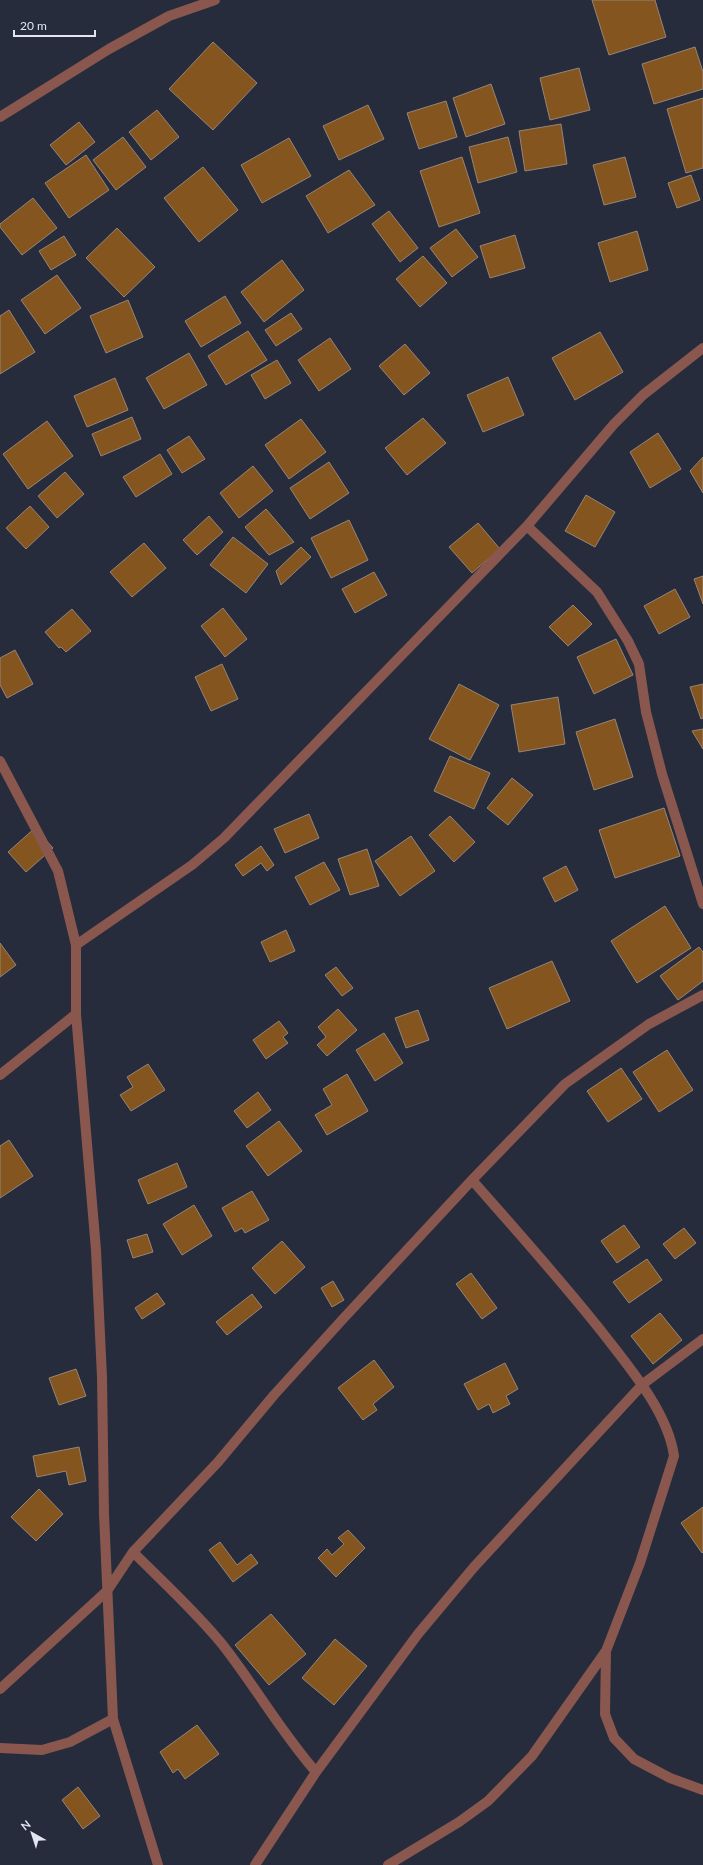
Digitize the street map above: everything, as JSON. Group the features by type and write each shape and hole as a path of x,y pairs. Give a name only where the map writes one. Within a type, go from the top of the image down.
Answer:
{"street":[{"path":"0,117 109,49 169,16 215,0"},
{"path":"76,944 192,865 224,838 527,526 614,424 643,395 703,348"},
{"path":"527,526 597,592 628,641 639,664 646,712 662,774 703,904"},
{"path":"0,761 58,871 76,944 76,1014 96,1250 107,1591 113,1719 158,1865"},
{"path":"0,1689 107,1591 133,1552 218,1462 284,1384 472,1180 565,1084 649,1024 703,995"},
{"path":"0,1075 76,1014"},
{"path":"388,1865 459,1822 488,1801 532,1756 606,1651 640,1563 674,1456 672,1441 643,1384 561,1280 472,1180"},
{"path":"255,1865 316,1772 418,1634 464,1579 643,1384 703,1339"},
{"path":"133,1552 189,1607 222,1645 295,1748 316,1772"},
{"path":"606,1651 605,1714 614,1738 634,1759 670,1778 703,1790"},
{"path":"0,1748 42,1750 70,1742 113,1719"}],"building":[{"path":"592,0 655,0 666,37 609,55"},
{"path":"213,42 257,83 213,130 169,89"},
{"path":"695,47 703,72 703,89 654,104 642,64"},
{"path":"579,68 590,110 550,120 540,78"},
{"path":"491,84 505,124 466,137 453,98"},
{"path":"703,98 703,168 686,173 667,109"},
{"path":"446,101 457,137 419,149 407,113"},
{"path":"368,105 384,139 339,160 323,126"},
{"path":"157,110 179,137 151,160 129,132"},
{"path":"79,122 95,142 66,165 50,145"},
{"path":"561,124 567,164 525,171 519,131"},
{"path":"123,137 146,167 116,190 93,160"},
{"path":"508,137 517,172 478,183 469,147"},
{"path":"289,138 311,176 262,203 241,165"},
{"path":"86,155 109,190 69,218 45,183"},
{"path":"462,157 480,213 439,227 420,171"},
{"path":"625,157 636,197 604,205 593,165"},
{"path":"203,167 238,210 199,242 164,198"},
{"path":"349,170 375,205 328,233 306,196"},
{"path":"691,175 700,200 677,208 668,183"},
{"path":"33,198 57,228 22,255 0,227 0,224"},
{"path":"389,211 418,248 400,262 372,224"},
{"path":"117,228 155,267 124,297 86,258"},
{"path":"456,229 478,257 452,277 430,248"},
{"path":"637,231 648,270 610,282 598,243"},
{"path":"515,235 525,268 490,278 480,246"},
{"path":"64,236 76,255 51,270 39,251"},
{"path":"423,256 447,283 420,307 396,279"},
{"path":"282,260 304,290 264,322 241,292"},
{"path":"57,275 81,308 45,334 21,300"},
{"path":"225,296 241,323 201,347 185,321"},
{"path":"128,300 143,337 106,353 90,316"},
{"path":"9,310 35,352 0,374 0,316"},
{"path":"291,313 302,329 276,346 265,330"},
{"path":"248,331 267,360 226,385 208,356"},
{"path":"600,332 623,372 575,400 552,358"},
{"path":"330,338 351,369 319,391 298,360"},
{"path":"405,344 430,373 404,395 379,366"},
{"path":"189,353 207,385 164,409 146,378"},
{"path":"277,360 291,383 265,399 251,375"},
{"path":"508,377 524,415 483,432 467,395"},
{"path":"115,378 128,410 87,427 74,396"},
{"path":"132,417 141,439 101,456 92,434"},
{"path":"423,418 446,443 407,475 385,448"},
{"path":"301,419 326,452 289,479 265,445"},
{"path":"47,421 73,456 28,489 3,454"},
{"path":"658,433 681,469 650,488 630,452"},
{"path":"189,436 205,459 182,473 167,450"},
{"path":"160,454 172,474 136,497 123,477"},
{"path":"703,457 703,493 690,471"},
{"path":"329,462 349,493 310,519 290,488"},
{"path":"253,466 273,491 239,518 220,493"},
{"path":"65,472 84,494 57,518 38,496"},
{"path":"586,495 615,512 595,547 565,531"},
{"path":"30,506 49,527 26,549 6,528"},
{"path":"266,509 294,542 269,555 245,527"},
{"path":"209,516 223,532 197,555 183,540"},
{"path":"349,520 368,560 331,578 311,538"},
{"path":"478,523 500,549 472,573 449,547"},
{"path":"233,537 268,564 246,593 210,565"},
{"path":"144,543 166,568 132,597 110,572"},
{"path":"301,547 311,557 281,585 276,571"},
{"path":"374,572 387,595 355,613 342,589"},
{"path":"703,576 703,604 694,579"},
{"path":"675,589 690,617 659,634 644,606"},
{"path":"573,605 592,624 568,646 549,627"},
{"path":"223,608 247,639 225,657 201,626"},
{"path":"72,609 91,631 66,652 61,647 59,648 45,632"},
{"path":"616,639 633,675 594,694 577,657"},
{"path":"15,650 33,684 7,698 0,685 0,658"},
{"path":"222,664 238,699 211,711 195,677"},
{"path":"459,684 499,705 470,760 429,739"},
{"path":"703,684 703,718 701,719 690,687"},
{"path":"558,697 565,744 519,752 511,705"},
{"path":"615,719 633,777 594,790 576,732"},
{"path":"703,729 703,749 692,731"},
{"path":"450,756 490,773 474,809 434,791"},
{"path":"512,778 533,795 508,825 487,808"},
{"path":"664,808 680,856 615,878 599,830"},
{"path":"309,814 319,838 285,853 274,829"},
{"path":"450,816 475,842 454,862 429,835"},
{"path":"35,828 53,848 26,872 8,852"},
{"path":"411,836 435,871 400,896 375,861"},
{"path":"261,846 274,865 267,871 261,863 243,876 235,865"},
{"path":"367,849 379,886 350,895 338,859"},
{"path":"324,862 340,890 310,905 295,877"},
{"path":"566,866 578,890 555,902 543,878"},
{"path":"665,906 691,948 637,983 611,941"},
{"path":"286,930 295,951 270,962 261,942"},
{"path":"0,943 16,965 0,977"},
{"path":"699,947 703,952 703,981 678,1000 660,976"},
{"path":"552,961 570,1001 507,1029 489,988"},
{"path":"336,967 353,988 342,996 325,975"},
{"path":"338,1009 357,1030 327,1056 317,1045 326,1037 318,1027"},
{"path":"418,1010 429,1040 406,1048 395,1018"},
{"path":"279,1021 288,1033 283,1037 288,1043 266,1059 253,1040"},
{"path":"384,1033 403,1063 375,1081 356,1050"},
{"path":"667,1050 693,1090 659,1112 633,1072"},
{"path":"148,1064 165,1090 131,1111 120,1095 133,1087 127,1077"},
{"path":"621,1068 642,1099 608,1122 587,1091"},
{"path":"347,1074 368,1111 327,1135 315,1115 332,1105 323,1089"},
{"path":"258,1092 271,1110 247,1128 234,1111"},
{"path":"279,1121 302,1151 268,1176 246,1146"},
{"path":"9,1140 33,1176 0,1198 0,1146"},
{"path":"177,1163 187,1187 148,1204 138,1180"},
{"path":"252,1191 269,1220 245,1233 242,1228 235,1232 222,1208"},
{"path":"194,1205 212,1236 182,1255 163,1224"},
{"path":"624,1225 640,1247 617,1263 601,1241"},
{"path":"684,1228 696,1243 675,1259 663,1244"},
{"path":"147,1234 153,1252 133,1258 127,1240"},
{"path":"282,1241 305,1267 275,1294 252,1268"},
{"path":"647,1259 662,1280 629,1303 613,1282"},
{"path":"471,1273 497,1308 482,1319 456,1284"},
{"path":"333,1281 344,1300 332,1307 321,1288"},
{"path":"157,1293 165,1304 142,1319 135,1308"},
{"path":"252,1294 262,1307 227,1335 216,1322"},
{"path":"660,1313 682,1340 653,1364 631,1336"},
{"path":"374,1360 394,1387 373,1404 377,1410 363,1420 338,1388"},
{"path":"505,1363 518,1389 506,1396 510,1404 493,1413 489,1404 478,1410 464,1384"},
{"path":"76,1369 86,1396 59,1405 49,1378"},
{"path":"79,1447 86,1481 69,1485 66,1471 37,1477 33,1456"},
{"path":"39,1489 63,1514 36,1541 11,1517"},
{"path":"703,1507 703,1552 702,1553 681,1523"},
{"path":"348,1530 365,1548 336,1577 318,1558 327,1549 332,1555 344,1544 338,1538"},
{"path":"220,1542 237,1565 251,1554 258,1563 233,1582 209,1550"},
{"path":"271,1614 306,1654 269,1685 235,1645"},
{"path":"335,1639 367,1666 334,1705 302,1678"},
{"path":"197,1725 219,1754 185,1779 178,1769 173,1773 160,1752"},
{"path":"78,1787 100,1816 83,1829 62,1800"}]}
